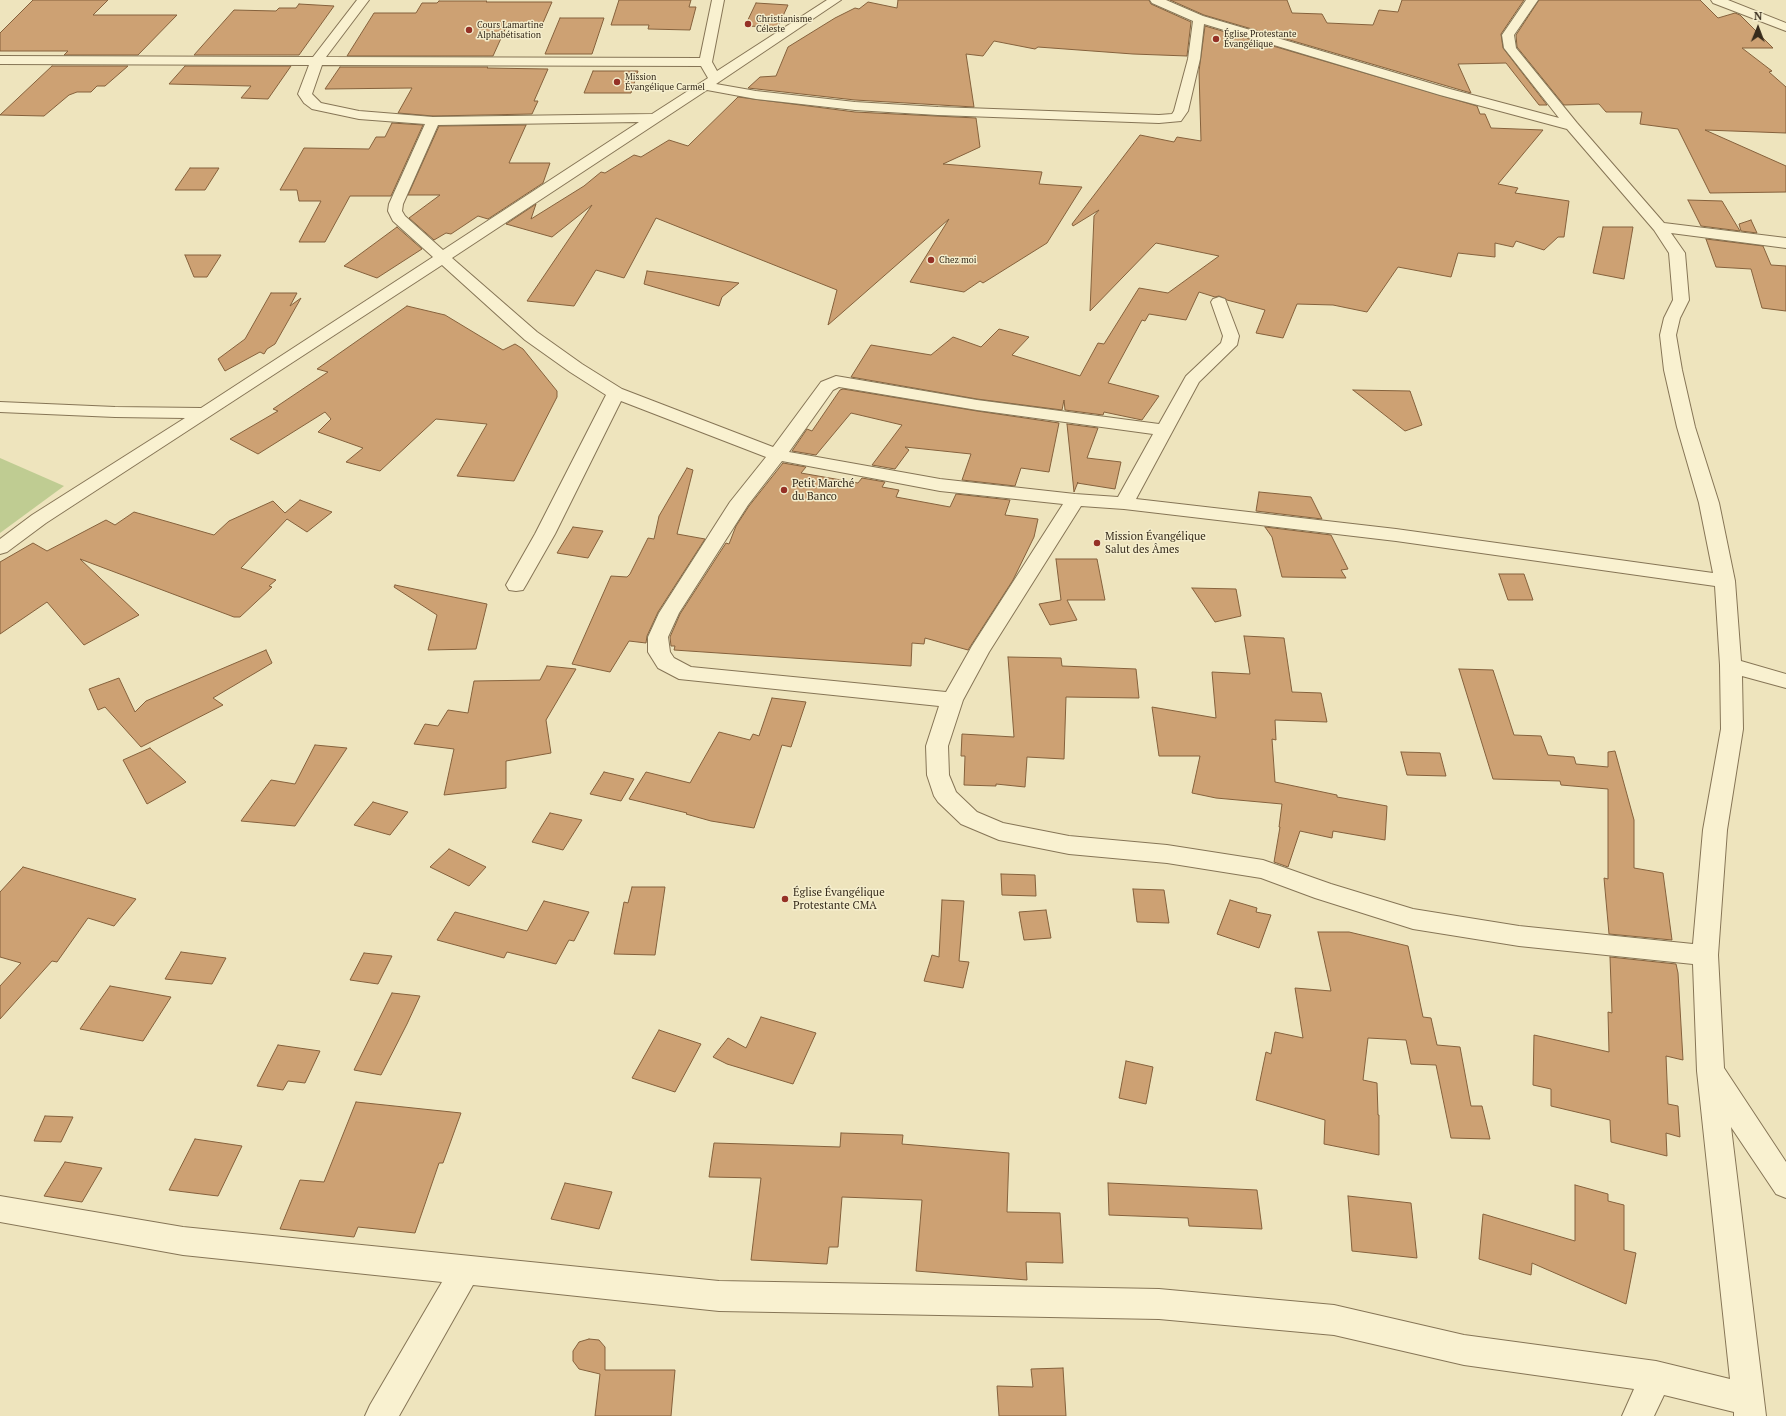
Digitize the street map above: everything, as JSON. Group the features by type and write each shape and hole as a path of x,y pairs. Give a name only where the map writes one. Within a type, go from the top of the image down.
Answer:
{"street":[{"path":"362,0 317,61 305,94 309,100 317,106 359,115 432,121 653,118"},
{"path":"709,82 706,62 712,24 718,0"},
{"path":"0,548 39,519 205,413 835,0"},
{"path":"1156,0 1199,18 1445,92 1572,126"},
{"path":"0,1209 22,1214 183,1240 719,1296 1159,1304 1334,1320 1464,1350 1656,1377 1749,1408 1711,1071 1705,955 1715,830 1732,729 1731,665 1725,581 1709,503 1686,427 1673,370 1668,336 1672,318 1681,300 1677,253 1659,227 1572,126 1510,48 1508,35 1532,0"},
{"path":"1717,0 1786,27"},
{"path":"709,82 764,96 855,106 938,112 1151,119 1176,118 1181,111 1194,59 1199,18"},
{"path":"0,60 706,62"},
{"path":"432,121 396,204 395,211 398,218 531,336 576,368 616,393 776,455 940,485 1075,500 1124,503 1534,553 1725,581"},
{"path":"1659,227 1786,242"},
{"path":"1124,503 1192,380 1229,344 1231,336 1219,302"},
{"path":"952,700 687,674 666,663 659,652 658,637 668,613 740,502 827,386 836,381 977,405 1164,430"},
{"path":"516,584 545,534 616,393"},
{"path":"0,407 115,412 205,413"},
{"path":"1075,500 979,652 952,700 937,746 938,775 946,796 969,818 999,832 1069,845 1167,854 1263,869 1324,891 1413,919 1519,936 1705,955"},
{"path":"1731,665 1786,681"},
{"path":"1711,1071 1765,1156 1786,1185"},
{"path":"381,1416 466,1269"},
{"path":"1638,1416 1656,1377"}],"green space":[{"path":"0,458 64,486 0,533"}],"building":[{"path":"33,0 108,0 93,15 177,15 138,55 64,55 68,51 0,51 0,33"},
{"path":"619,0 691,0 689,7 696,7 690,30 648,29 649,25 611,25"},
{"path":"898,0 1149,0 1151,4 1191,22 1187,56 1133,54 1038,47 1035,49 994,41 983,56 966,54 974,107 855,100 748,88 760,77 776,76 788,47 835,18 855,8 859,9 868,2 897,8"},
{"path":"1170,0 1287,0 1292,13 1322,14 1327,23 1373,25 1379,10 1398,12 1402,0 1524,0 1501,34 1503,48 1547,105 1539,105 1506,63 1458,64 1471,93 1204,15"},
{"path":"1539,0 1700,0 1718,18 1735,13 1740,15 1773,48 1742,48 1772,71 1769,72 1786,87 1786,133 1705,130 1786,166 1786,192 1710,193 1678,129 1640,124 1642,112 1606,112 1599,104 1564,105 1517,47 1516,35"},
{"path":"439,1 552,2 542,25 507,25 493,56 347,56 374,13 416,13 422,3 437,3"},
{"path":"756,3 788,5 778,27 745,26"},
{"path":"299,4 334,6 299,55 194,55 234,10 276,11 279,8 296,8"},
{"path":"560,18 604,18 592,54 545,54"},
{"path":"1205,26 1477,106 1480,114 1485,114 1491,128 1543,130 1498,184 1518,188 1515,193 1569,201 1564,237 1558,237 1544,250 1516,241 1513,247 1495,243 1495,257 1458,253 1451,277 1398,267 1367,312 1333,305 1297,304 1283,338 1256,333 1265,310 1227,300 1219,296 1215,297 1199,292 1186,320 1149,314 1145,321 1142,320 1108,383 1159,396 1142,420 1104,412 1103,415 1065,410 1064,400 1062,410 977,399 851,377 871,345 931,355 953,337 981,347 999,329 1029,337 1012,355 1080,376 1098,343 1104,344 1139,288 1168,293 1219,256 1156,243 1090,311 1094,216 1099,210 1073,226 1072,224 1140,135 1174,142 1177,137 1201,141 1199,71"},
{"path":"52,66 128,66 105,86 97,86 91,92 77,92 69,95 44,116 0,115"},
{"path":"185,66 291,66 268,99 241,98 251,86 169,84"},
{"path":"340,67 488,67 487,68 548,69 534,101 538,101 532,114 433,116 398,113 412,88 325,89"},
{"path":"593,71 638,71 631,93 584,93"},
{"path":"738,97 855,112 976,118 980,147 943,164 1042,172 1039,184 1082,187 1047,243 983,283 980,281 964,292 910,282 949,219 828,325 837,290 656,218 624,278 596,270 574,306 527,301 592,205 552,237 506,224 536,204 531,219 584,186 601,172 605,173 634,155 641,157 669,140 688,146"},
{"path":"392,123 423,125 391,196 350,196 325,242 299,242 321,201 299,201 297,190 280,190 304,148 369,149 376,137 385,137"},
{"path":"526,125 509,163 550,163 543,183 488,219 478,216 451,234 446,233 434,240 409,218 440,195 408,195 439,126"},
{"path":"190,168 219,168 205,190 175,190"},
{"path":"1688,200 1722,201 1740,231 1701,226"},
{"path":"1751,220 1757,233 1741,231 1739,224"},
{"path":"397,227 422,249 377,278 344,266"},
{"path":"1603,227 1633,227 1624,279 1593,273"},
{"path":"1706,239 1763,246 1771,265 1786,266 1786,311 1762,308 1751,269 1716,267"},
{"path":"185,255 221,255 207,277 194,277"},
{"path":"647,271 739,283 722,297 719,306 644,284"},
{"path":"271,293 297,293 290,306 301,298 275,344 267,349 264,354 260,352 225,371 218,359 245,339"},
{"path":"407,306 445,315 503,350 515,344 523,349 557,391 557,397 514,481 457,476 487,424 436,419 380,471 346,462 363,448 318,432 331,419 325,412 258,454 230,439 278,411 273,409 328,372 317,369"},
{"path":"843,389 1059,423 1049,472 1021,468 1015,486 962,480 971,454 905,447 909,450 895,469 872,465 902,425 851,413 816,455 792,451 807,429 812,431 840,390"},
{"path":"1353,390 1410,391 1422,425 1405,431"},
{"path":"1067,424 1098,428 1087,458 1121,462 1115,489 1078,483 1074,492"},
{"path":"783,463 806,467 801,473 858,483 862,478 885,482 882,487 899,490 896,497 950,507 956,494 1010,500 1005,515 1038,519 1034,537 1013,580 968,650 925,638 924,644 912,643 911,666 674,650 675,646 671,646 670,637 680,614 726,543 729,544 736,526 749,506"},
{"path":"687,468 693,470 677,534 705,539 658,612 647,636 646,643 629,641 610,672 572,664 611,576 627,577 630,574 648,538 654,539 659,516"},
{"path":"1259,492 1311,497 1322,519 1256,511"},
{"path":"300,500 332,512 307,532 287,519 241,568 276,580 269,586 272,587 240,617 234,617 80,559 139,615 84,645 47,602 0,634 0,562 33,543 47,551 106,520 115,525 134,512 214,535 229,521 273,501 285,513"},
{"path":"573,527 603,531 588,558 557,553"},
{"path":"1265,527 1331,535 1348,569 1341,570 1346,578 1282,577 1272,537"},
{"path":"1056,559 1097,559 1105,600 1067,600 1077,620 1050,625 1039,604 1061,600"},
{"path":"1499,574 1524,574 1533,600 1508,600"},
{"path":"395,585 487,604 476,649 428,650 437,615 394,587"},
{"path":"1192,588 1236,589 1241,616 1215,622"},
{"path":"1244,636 1284,638 1292,692 1321,693 1327,722 1275,720 1276,740 1272,739 1275,782 1337,795 1337,797 1387,806 1385,840 1333,831 1332,838 1300,831 1288,867 1274,862 1282,804 1216,798 1192,793 1200,756 1159,756 1152,707 1216,718 1212,672 1250,674"},
{"path":"266,650 272,663 213,698 223,705 141,747 105,707 98,710 89,689 119,678 135,712 146,701"},
{"path":"1008,657 1061,658 1062,666 1136,669 1139,698 1066,697 1064,759 1027,757 1025,787 996,784 996,786 964,785 965,756 961,756 962,734 1014,737"},
{"path":"547,666 576,669 546,720 551,753 506,761 506,788 444,795 454,749 414,744 425,724 438,726 448,710 468,713 474,681 540,680"},
{"path":"1459,669 1493,670 1514,735 1541,736 1548,755 1574,757 1576,764 1608,767 1608,752 1615,751 1634,820 1634,868 1663,873 1672,940 1609,934 1604,878 1608,879 1608,789 1561,785 1560,781 1493,779"},
{"path":"772,698 806,702 791,747 782,745 754,828 711,821 686,814 687,813 629,799 646,772 690,783 719,732 750,740 753,734 759,736"},
{"path":"315,745 347,748 295,826 241,821 271,780 295,784"},
{"path":"150,748 186,782 147,804 123,760"},
{"path":"1401,752 1440,753 1446,776 1407,775"},
{"path":"604,772 634,779 621,801 590,794"},
{"path":"373,802 408,812 390,835 354,825"},
{"path":"550,813 582,820 563,850 532,842"},
{"path":"449,849 486,867 469,886 430,867"},
{"path":"23,867 136,899 114,926 88,918 57,962 52,961 0,1019 0,986 21,963 0,957 0,892"},
{"path":"1001,874 1035,875 1036,896 1002,895"},
{"path":"632,887 665,887 655,955 614,954 624,902 628,903"},
{"path":"1133,889 1164,890 1169,923 1137,922"},
{"path":"942,900 964,901 959,961 969,962 963,988 924,981 932,955 939,957"},
{"path":"1230,900 1257,908 1256,912 1271,915 1259,948 1217,934"},
{"path":"544,901 589,912 574,941 569,940 556,964 507,952 504,958 437,940 455,912 527,931"},
{"path":"1046,910 1051,938 1024,940 1019,912"},
{"path":"1318,932 1349,932 1408,946 1423,1017 1431,1018 1437,1045 1460,1047 1471,1106 1482,1106 1490,1139 1451,1138 1436,1065 1411,1064 1406,1040 1368,1038 1363,1080 1377,1083 1379,1155 1324,1144 1325,1120 1256,1100 1266,1052 1271,1054 1275,1032 1303,1038 1295,988 1331,991"},
{"path":"181,952 226,958 212,984 165,979"},
{"path":"364,953 392,956 378,984 350,980"},
{"path":"1610,957 1676,964 1678,973 1683,1060 1666,1056 1668,1104 1678,1106 1680,1137 1666,1133 1667,1156 1611,1142 1610,1120 1551,1106 1551,1089 1533,1085 1534,1035 1609,1052 1608,1012 1612,1013"},
{"path":"110,986 171,997 143,1041 80,1029"},
{"path":"392,993 420,996 381,1075 354,1070"},
{"path":"761,1017 816,1033 793,1084 727,1064 713,1057 728,1038 746,1048"},
{"path":"659,1030 701,1044 675,1092 632,1078"},
{"path":"278,1045 320,1051 305,1083 288,1081 283,1090 257,1086"},
{"path":"1126,1061 1153,1067 1146,1104 1119,1098"},
{"path":"356,1102 461,1113 443,1163 439,1163 415,1233 358,1227 354,1237 280,1229 300,1180 324,1182"},
{"path":"45,1116 73,1117 61,1142 34,1141"},
{"path":"841,1133 903,1135 902,1144 1009,1153 1007,1212 1060,1213 1063,1263 1026,1262 1027,1280 916,1271 922,1200 842,1197 838,1247 829,1247 827,1264 751,1260 761,1178 709,1177 714,1143 840,1147"},
{"path":"195,1139 242,1146 218,1196 169,1190"},
{"path":"65,1162 102,1168 82,1202 44,1196"},
{"path":"565,1183 612,1192 599,1229 551,1219"},
{"path":"1108,1183 1257,1190 1262,1229 1189,1226 1188,1218 1109,1215"},
{"path":"1575,1185 1608,1194 1608,1201 1624,1205 1624,1250 1636,1253 1626,1304 1532,1263 1531,1275 1479,1259 1483,1214 1575,1241"},
{"path":"1348,1196 1411,1203 1417,1258 1352,1251"},
{"path":"589,1339 599,1340 605,1347 605,1370 675,1370 671,1416 595,1416 600,1374 579,1369 573,1361 573,1351 579,1342"},
{"path":"1063,1368 1066,1416 999,1416 997,1386 1033,1387 1031,1369"}],"place":[{"name":"Christianisme Céleste","path":"748,24"},
{"name":"Cours Lamartine Alphabétisation","path":"469,30"},
{"name":"Église Protestante Évangélique","path":"1216,39"},
{"name":"Mission Évangélique Carmel","path":"617,82"},
{"name":"Chez moi","path":"931,260"},
{"name":"Petit Marché du Banco","path":"784,490"},
{"name":"Mission Évangélique Salut des Âmes","path":"1097,543"},
{"name":"Église Évangélique Protestante CMA","path":"785,899"}]}
